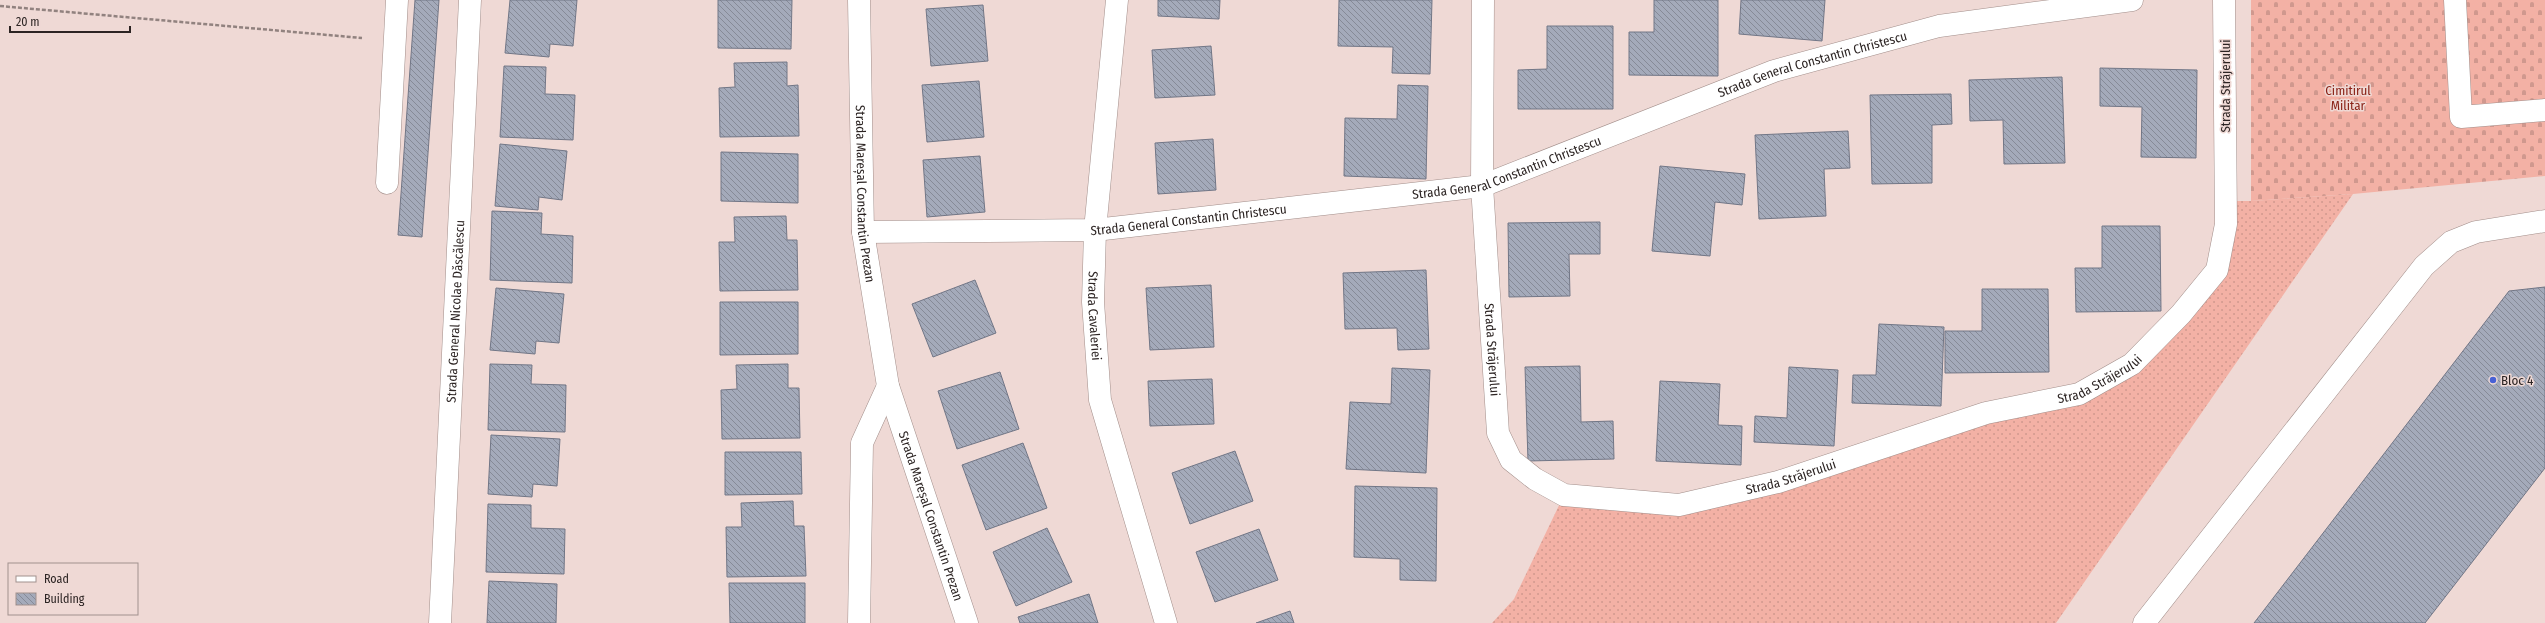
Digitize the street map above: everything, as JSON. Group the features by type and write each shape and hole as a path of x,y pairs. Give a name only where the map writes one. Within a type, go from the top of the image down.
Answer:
{"street":[{"path":"387,183 397,0"},
{"name":"Strada General Nicolae Dăscălescu","path":"440,623 470,0"},
{"name":"Strada Mareșal Constantin Prezan","path":"859,0 863,232 888,386 968,623"},
{"name":"Strada Cavaleriei","path":"1117,0 1095,230 1093,302 1100,400 1166,623"},
{"name":"Strada Străjerului","path":"1483,0 1482,186 1498,433 1511,460 1535,479 1564,495 1679,505 1778,482 1986,413 2078,394 2132,364 2181,314 2217,270 2226,224 2224,0"},
{"name":"Strada General Constantin Christescu","path":"863,232 1095,230 1482,186 1774,71 1939,26 2132,0"},
{"path":"2455,0 2461,117 2545,110"},
{"path":"2144,623 2424,266 2451,242 2476,232 2545,221"},
{"path":"859,623 862,443 888,386"}],"path":[{"path":"0,6 395,41"}],"green space":[{"name":"Cimitirul Militar","path":"2251,0 2545,0 2545,176 2353,194 2251,201"},
{"path":"2353,194 2056,623 1492,623 1514,599 1564,495 1679,505 2079,394 2132,364 2217,270 2226,201 2251,201"}],"building":[{"path":"415,0 439,0 422,237 398,235"},
{"path":"510,0 577,0 573,46 550,44 549,57 505,53"},
{"path":"718,0 792,0 791,49 718,48"},
{"path":"1158,0 1220,0 1219,19 1158,16"},
{"path":"1339,0 1432,0 1430,74 1392,73 1393,47 1338,46"},
{"path":"1654,0 1718,0 1718,76 1629,75 1629,32 1654,32"},
{"path":"1741,0 1825,0 1822,41 1739,34"},
{"path":"983,5 988,61 931,66 926,9"},
{"path":"1547,26 1613,26 1613,109 1518,109 1518,70 1547,69"},
{"path":"1211,46 1215,95 1155,98 1152,50"},
{"path":"787,62 787,86 798,85 799,136 720,137 719,88 735,87 734,63"},
{"path":"504,66 546,67 545,94 575,95 573,140 500,137"},
{"path":"2100,68 2197,70 2196,158 2141,157 2142,107 2100,106"},
{"path":"2062,77 2065,163 2004,164 2003,120 1970,121 1969,80"},
{"path":"979,81 984,137 927,142 922,85"},
{"path":"1398,85 1428,86 1426,179 1344,176 1345,118 1397,119"},
{"path":"1951,94 1952,124 1932,125 1932,183 1872,184 1870,95"},
{"path":"1848,131 1850,168 1824,169 1826,216 1759,219 1755,135"},
{"path":"1213,139 1216,190 1158,194 1155,143"},
{"path":"500,144 567,151 562,200 539,197 538,210 495,206"},
{"path":"721,152 798,154 798,203 721,201"},
{"path":"980,156 985,212 927,217 923,160"},
{"path":"1660,166 1745,174 1742,205 1715,202 1710,256 1652,251"},
{"path":"492,211 542,213 541,234 573,236 572,283 490,280"},
{"path":"786,216 787,240 797,240 798,290 720,291 719,242 735,242 734,217"},
{"path":"1600,222 1600,254 1569,254 1570,296 1509,297 1508,223"},
{"path":"2102,226 2160,226 2161,311 2076,312 2075,268 2102,268"},
{"path":"1426,270 1429,349 1398,350 1397,328 1345,329 1343,273"},
{"path":"975,280 996,333 933,357 912,304"},
{"path":"1211,285 1214,347 1150,350 1146,288"},
{"name":"Bloc 4","path":"2545,287 2545,468 2425,623 2254,623 2509,291"},
{"path":"496,288 564,294 559,343 536,341 535,354 490,350"},
{"path":"1982,289 2048,289 2049,372 1945,373 1945,331 1982,331"},
{"path":"720,302 798,302 798,354 720,355"},
{"path":"1879,324 1944,327 1941,406 1852,403 1853,375 1876,375"},
{"path":"490,364 532,365 531,384 566,385 565,432 488,430"},
{"path":"788,364 788,388 799,388 800,438 722,439 721,390 737,389 736,365"},
{"path":"1580,366 1581,422 1613,421 1614,459 1528,461 1525,367"},
{"path":"1789,367 1838,370 1834,446 1754,442 1755,416 1787,418"},
{"path":"1392,368 1430,370 1426,473 1346,469 1350,402 1391,404"},
{"path":"1000,372 1019,429 957,449 938,391"},
{"path":"1212,379 1214,424 1150,426 1148,381"},
{"path":"1660,381 1720,384 1718,425 1742,426 1741,465 1656,461"},
{"path":"491,435 560,439 557,486 533,484 532,497 488,494"},
{"path":"1023,443 1047,508 986,530 962,465"},
{"path":"1235,451 1253,501 1190,524 1172,473"},
{"path":"725,452 801,452 802,494 725,495"},
{"path":"1355,486 1437,488 1436,581 1400,580 1400,559 1354,557"},
{"path":"793,501 794,526 804,526 806,576 727,577 726,527 742,527 741,503"},
{"path":"488,504 531,505 531,528 565,529 564,574 486,572"},
{"path":"1047,528 1072,582 1016,606 993,552"},
{"path":"1259,529 1278,580 1215,602 1196,552"},
{"path":"489,581 557,584 556,623 487,623"},
{"path":"729,583 805,583 805,623 730,623"},
{"path":"1089,594 1098,623 1020,623 1018,617"},
{"path":"1290,611 1294,623 1256,623"}],"place":[{"name":"Bloc 4","path":"2493,380"}]}
